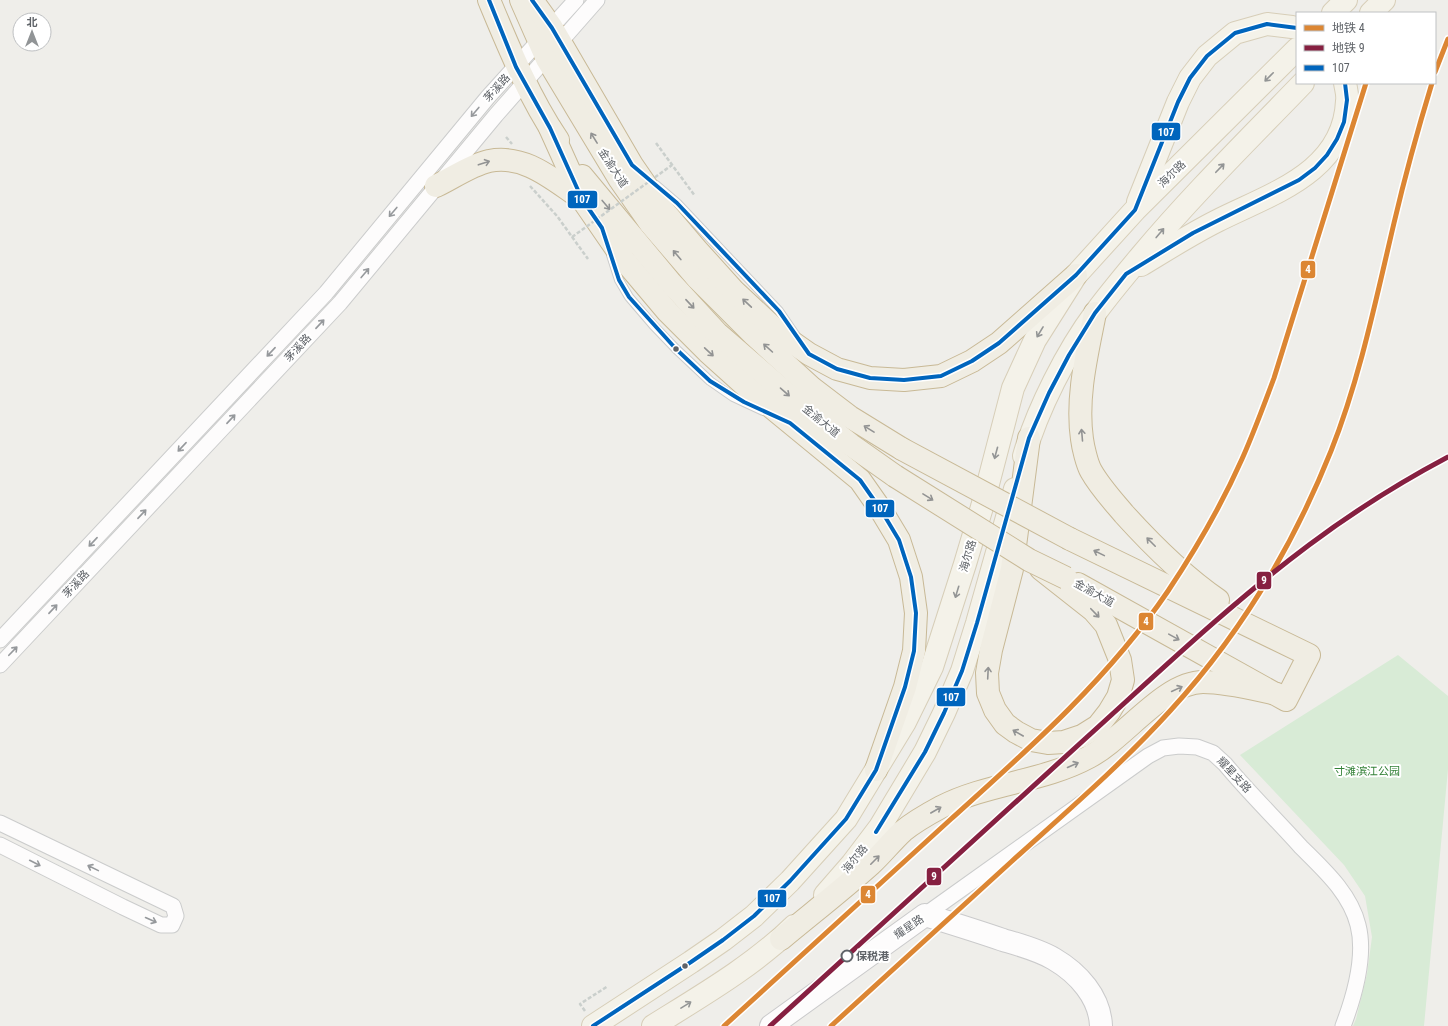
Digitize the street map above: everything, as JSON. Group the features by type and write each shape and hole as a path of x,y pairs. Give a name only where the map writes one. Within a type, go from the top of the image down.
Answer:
{"highway":[{"name":"金渝大道","path":"489,0 521,75 550,128 588,183 671,283 718,333 799,404 851,445 895,476 1065,583 1282,697 1308,656 1070,539 902,450 850,417 812,388 754,335 698,279 650,223 620,180 550,43 521,0"},
{"path":"532,0 550,43 663,210 734,291 779,333 809,354 837,369 870,378 904,380 941,376 972,362 999,343 1076,275"},
{"path":"550,128 582,199 624,260 666,311 748,388 860,480 881,510 899,540 911,577 916,613 914,651 905,687 876,770"},
{"path":"436,186 489,161 519,161 530,166 582,199"},
{"path":"1095,313 1080,404 1082,440 1091,470 1116,505 1141,533 1178,570 1207,593 1268,636"},
{"path":"1029,438 1012,569 991,650 987,673 988,693 995,710 1005,724 1031,740 1048,743 1064,742 1082,736 1098,726 1118,697 1123,680 1120,660 1106,625 1065,583"},
{"path":"781,939 872,864 903,831 922,818 962,798 982,791 1053,773 1090,757 1107,746 1170,692 1184,686 1202,682 1225,684 1282,697"}],"main road":[{"path":"1372,12 1384,0"},
{"path":"1134,210 1178,102 1190,78 1207,56 1235,33 1267,24 1296,28"},
{"name":"海尔路","path":"594,1025 691,962 754,916 790,881 846,819 905,722 932,667 966,564 1013,388 1035,340 1076,275 1134,210 1296,50"},
{"name":"海尔路","path":"653,1026 706,993 781,939 819,901 852,864 880,828 924,752 962,671 1029,438 1048,394 1065,361 1095,313 1126,274 1193,196 1302,84"},
{"path":"1126,274 1193,233 1300,180 1315,168 1327,155 1338,138 1344,122 1348,100 1345,84"}],"street":[{"name":"茅溪路","path":"550,43 576,0"},
{"name":"茅溪路","path":"0,665 340,303 436,186 521,75 550,43 581,19 597,0"},
{"name":"茅溪路","path":"0,640 326,293 488,97 521,75"},
{"name":"耀星支路","path":"925,915 1148,756 1163,748 1179,746 1197,747 1213,753 1225,764 1333,880 1350,903 1358,926 1360,950 1356,981 1350,1007 1343,1026"},
{"path":"0,823 173,906 176,916 172,925 161,925 123,908 0,845"},
{"name":"耀星路","path":"771,1026 925,915 1025,946 1054,959 1080,978 1094,998 1101,1021 1101,1026"}],"path":[{"path":"656,143 695,196"},
{"path":"572,237 672,165"},
{"path":"528,184 557,216 588,259"},
{"path":"594,1025 580,1004 608,986"}],"green space":[{"name":"寸滩滨江公园","path":"1398,655 1448,696 1448,769 1424,1026 1353,1026 1367,974 1372,937 1365,896 1344,865 1240,755"}],"metro line":[{"name":"4","path":"1436,69 1448,39"},
{"name":"4","path":"724,1026 1010,766 1067,711 1120,653 1145,623 1168,591 1189,559 1217,509 1242,459 1259,418 1274,378 1366,84"},
{"name":"4","path":"831,1026 1132,750 1170,711 1195,682 1241,621 1282,555 1300,521 1331,451 1351,395 1367,338 1403,188 1432,84"},
{"name":"9","path":"770,1026 1168,663 1251,591 1342,521 1412,477 1448,457"}],"transit line":[{"name":"107","path":"489,0 516,67 550,128 582,199 602,228 619,280 629,297 676,349 710,381 744,402 790,423 860,480 881,510 899,540 911,577 916,613 914,651 905,687 876,770 846,819 790,881 754,916 691,962 593,1026"},
{"name":"107","path":"532,0 552,28 632,165 677,203 779,311 809,354 837,369 870,378 904,380 941,376 972,361 999,343 1076,275 1135,210 1178,102 1190,78 1207,56 1235,33 1267,24 1296,28"},
{"name":"107","path":"876,832 925,752 962,671 1029,438 1049,393 1069,355 1095,313 1126,274 1193,233 1299,180 1315,168 1327,155 1337,139 1344,122 1347,100 1345,84"}],"place":[{"name":"保税港","path":"847,956"}]}
